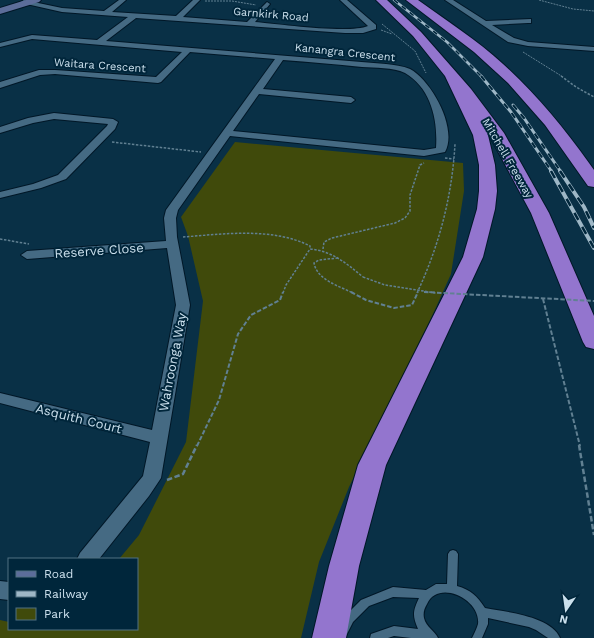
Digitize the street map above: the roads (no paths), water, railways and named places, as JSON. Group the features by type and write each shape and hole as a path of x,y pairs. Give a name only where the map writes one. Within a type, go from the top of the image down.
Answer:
{"highway":[{"name":"Mitchell Freeway","path":"381,0 417,34 466,92 496,133 540,213 594,342"},
{"path":"411,0 475,47 507,76 570,146 594,182"},
{"path":"329,638 344,566 372,465 473,257 486,209 488,191 487,166 481,135 452,76"}],"main road":[{"path":"0,10 29,1"}],"street":[{"path":"104,14 123,0"},
{"name":"Garnkirk Road","path":"29,1 54,10 104,14 250,23 345,31 363,31 373,28 342,0"},
{"path":"448,0 505,38 515,42 594,49"},
{"path":"178,18 196,1"},
{"path":"250,23 266,5"},
{"path":"99,42 135,15"},
{"path":"483,23 528,21"},
{"name":"Kanangra Crescent","path":"0,45 32,37 386,66 409,72 430,94 439,114 442,130 441,150 424,153 228,133"},
{"name":"Waitara Crescent","path":"0,85 38,73 55,72 158,80 188,50"},
{"name":"Wahroonga Way","path":"88,558 143,492 152,478 183,305 172,241 170,218 174,206 228,133 281,57"},
{"path":"257,91 351,100"},
{"path":"0,130 31,120 54,116 113,122 112,127 62,177 37,186 0,195"},
{"name":"Reserve Close","path":"27,255 172,241"},
{"name":"Asquith Court","path":"0,398 158,438"}],"lane":[{"path":"452,588 453,554"},
{"path":"430,636 421,625 418,612 420,602 426,594 434,589 444,587 466,593 475,600 482,612 483,622 481,632 477,638"},
{"path":"340,638 349,619 365,603 393,592 426,594"},
{"path":"482,612 530,622 545,629 555,638"},
{"path":"375,638 394,631 430,636"}],"railway":[{"path":"394,0 447,42 481,76"},
{"path":"481,76 511,112 552,172"},
{"path":"513,105 524,118 561,172"},
{"path":"551,171 594,248"},
{"path":"560,171 584,207 594,228"}]}
